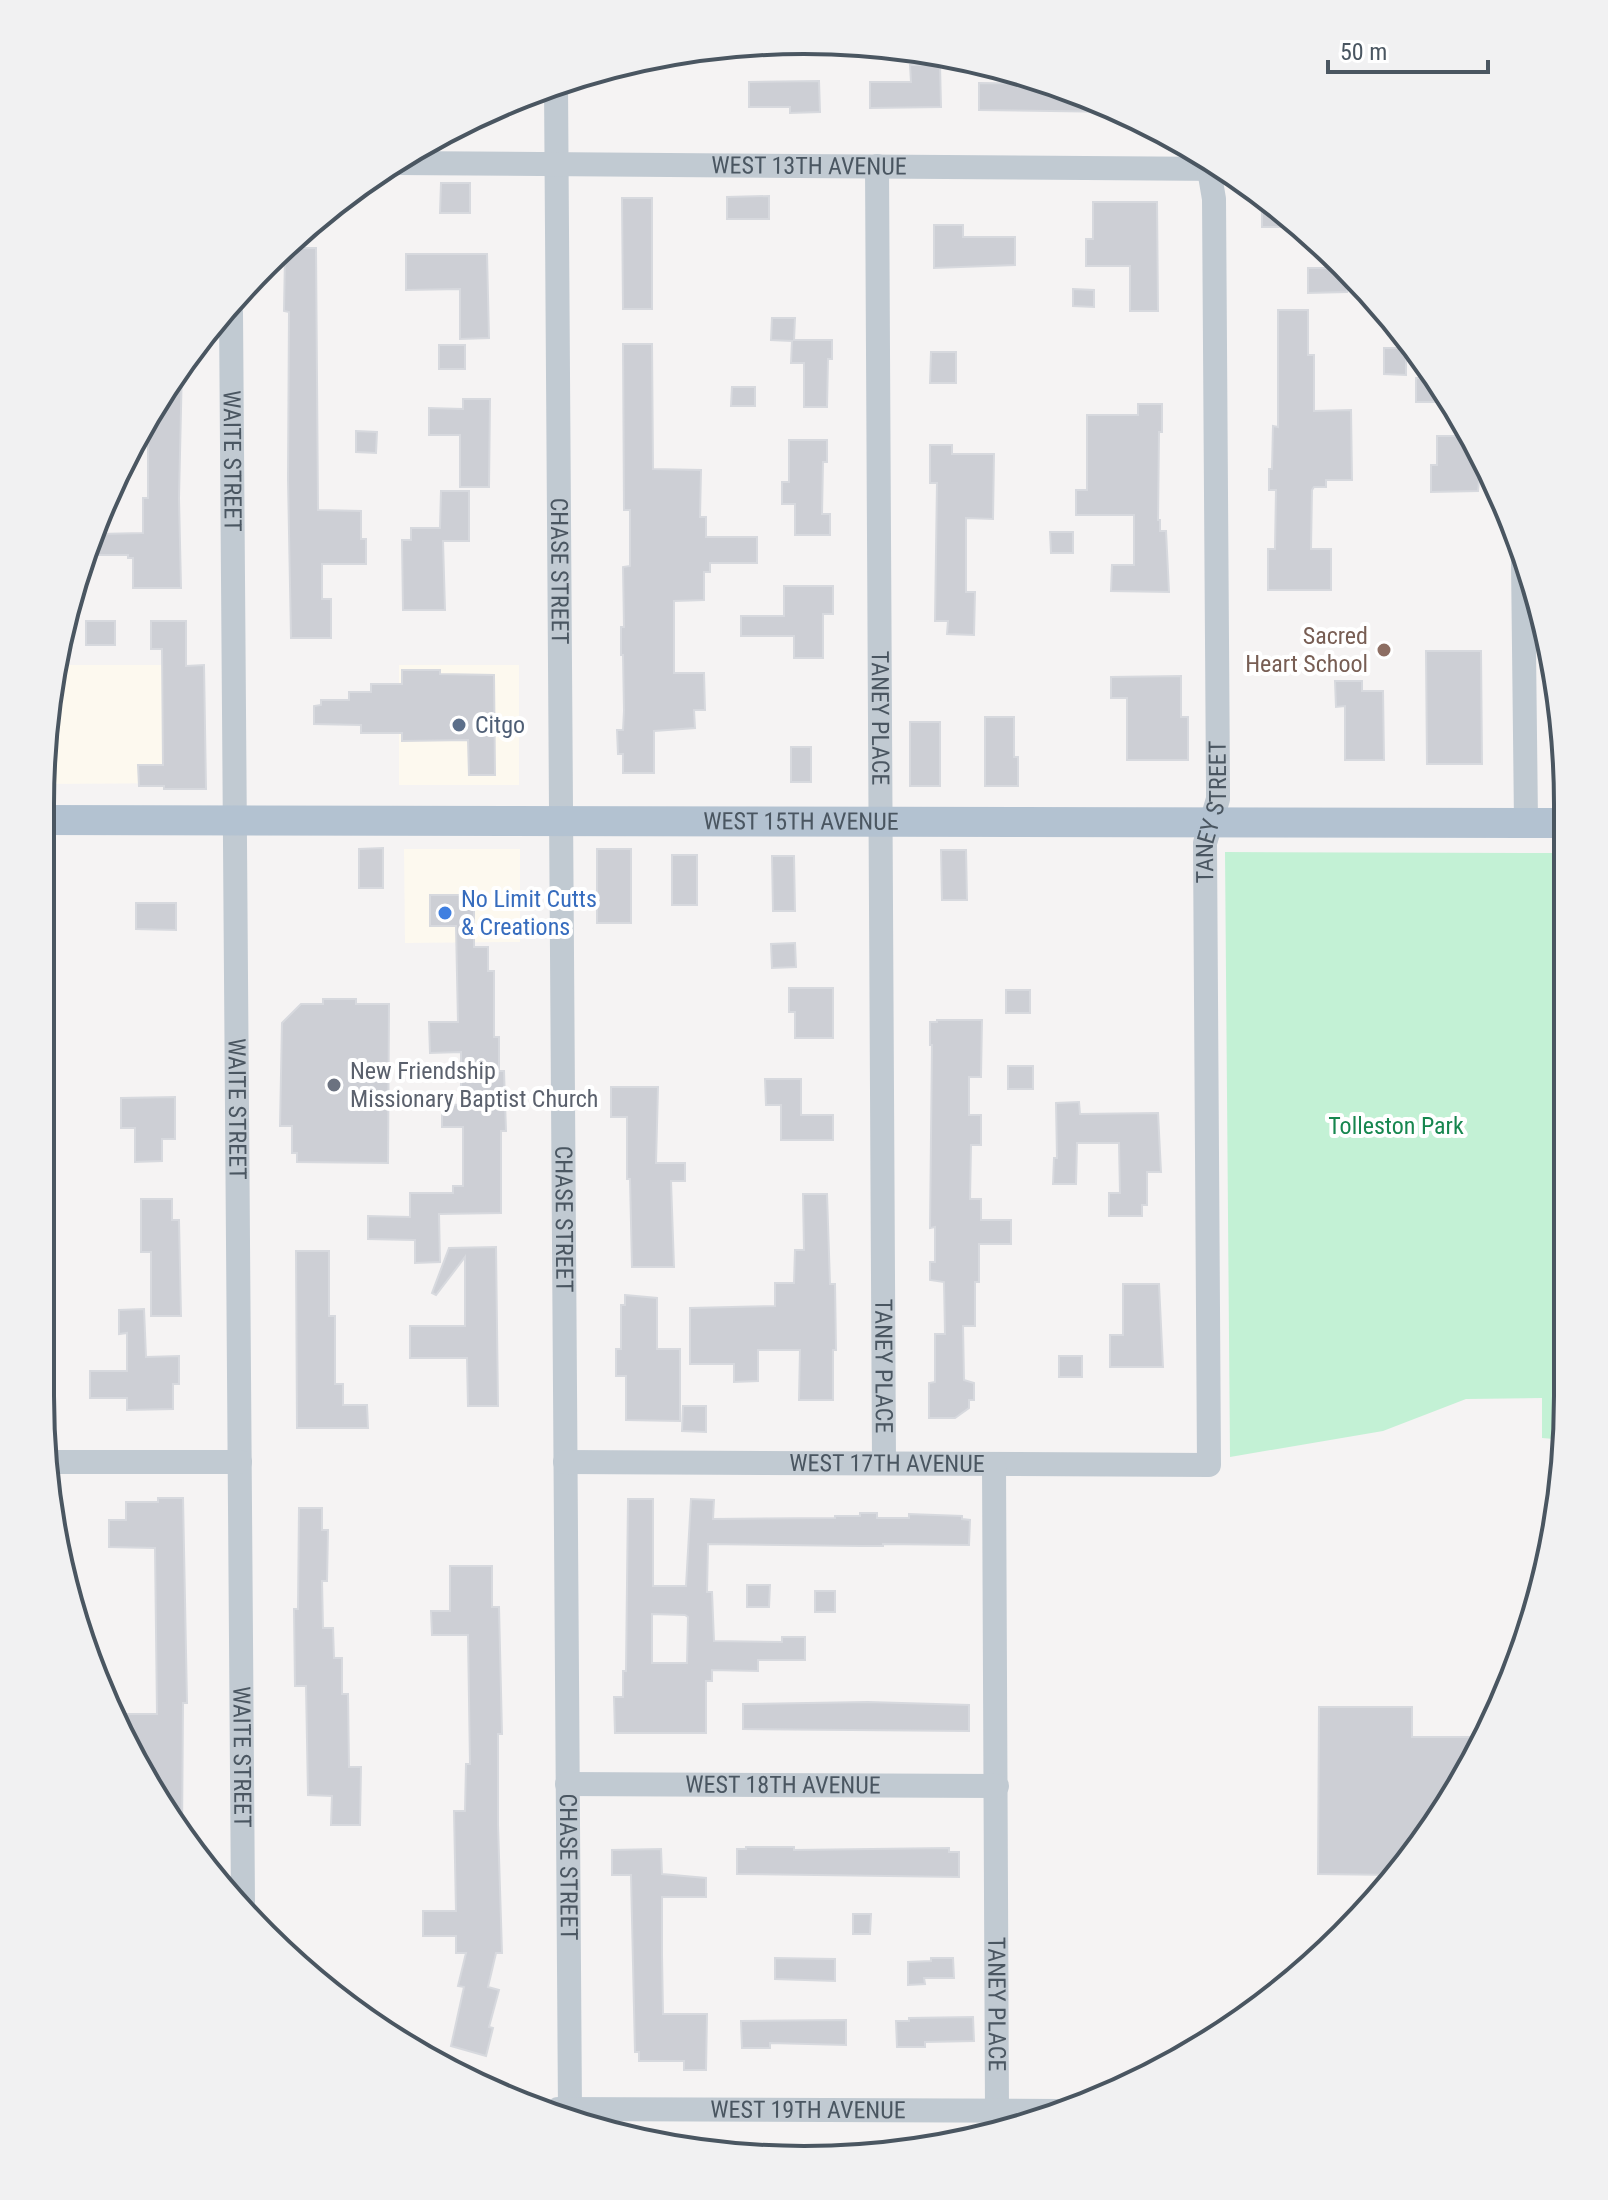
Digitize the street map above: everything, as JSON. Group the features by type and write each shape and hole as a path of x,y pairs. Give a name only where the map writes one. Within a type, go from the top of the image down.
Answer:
{"main road":[{"name":"WEST 15TH AVENUE","path":"54,820 1554,823"}],"street":[{"name":"CHASE STREET","path":"556,97 567,1784 566,2107"},
{"name":"WEST 13TH AVENUE","path":"414,163 1197,165"},
{"name":"TANEY PLACE","path":"877,166 884,1462"},
{"name":"TANEY STREET","path":"1209,1465 1205,843 1218,799 1213,175"},
{"name":"WAITE STREET","path":"231,320 243,1894"},
{"path":"1523,595 1526,822"},
{"path":"57,1462 240,1462"},
{"name":"WEST 17TH AVENUE","path":"565,1462 1209,1465"},
{"name":"TANEY PLACE","path":"994,1464 997,2111"},
{"name":"WEST 18TH AVENUE","path":"567,1784 997,1786"},
{"name":"WEST 19TH AVENUE","path":"577,2110 1028,2111"}],"shaded area":[{"path":"67,665 204,665 206,783 55,784 60,706"},
{"name":"Citgo","path":"399,665 519,665 519,785 399,785"},
{"path":"404,849 520,849 520,942 405,943"}],"green space":[{"name":"Tolleston Park","path":"1225,852 1554,853 1552,1439 1542,1438 1542,1398 1466,1399 1383,1431 1230,1457"}],"building":[{"path":"910,65 940,66 941,107 870,108 870,82 911,82"},
{"path":"819,81 820,112 790,113 790,107 749,107 749,82"},
{"path":"979,83 1009,83 1092,112 979,110"},
{"path":"441,183 470,183 470,213 440,213"},
{"path":"769,196 769,219 727,219 727,197"},
{"path":"622,198 652,198 652,309 623,309"},
{"path":"1093,202 1157,202 1158,311 1130,311 1130,266 1086,266 1086,239 1093,239"},
{"path":"1262,210 1283,227 1262,227"},
{"path":"934,225 963,225 963,237 1015,237 1015,265 934,268"},
{"path":"301,248 316,248 318,510 361,511 361,539 366,539 366,564 322,564 322,599 331,599 331,638 291,638 289,312 284,311 285,263"},
{"path":"406,254 487,254 489,338 460,339 460,289 406,290"},
{"path":"1308,268 1328,268 1347,287 1347,292 1308,293"},
{"path":"1073,289 1094,290 1094,307 1073,306"},
{"path":"1278,310 1308,310 1308,355 1314,355 1314,411 1351,410 1352,480 1326,480 1326,487 1314,487 1312,490 1311,549 1331,549 1331,590 1268,590 1268,549 1275,549 1276,490 1269,490 1269,469 1272,469 1273,426 1278,427"},
{"path":"772,318 795,318 794,340 832,340 832,359 828,359 827,407 804,407 804,363 791,363 792,341 771,340"},
{"path":"623,344 652,344 653,469 701,470 700,517 706,517 706,537 757,537 757,563 710,563 710,572 704,572 704,600 674,601 674,673 704,673 705,710 694,710 695,728 654,731 654,773 623,773 623,754 618,754 617,730 623,730 624,711 621,655 623,567 630,566 630,510 624,510"},
{"path":"439,345 465,345 465,369 439,369"},
{"path":"1384,348 1400,348 1406,357 1406,375 1384,374"},
{"path":"931,352 956,352 956,383 930,383"},
{"path":"1416,378 1421,378 1437,402 1416,402"},
{"path":"182,385 181,588 133,588 133,558 128,558 128,555 97,555 105,534 143,533 143,498 148,498 148,440"},
{"path":"732,387 755,387 755,406 731,406"},
{"path":"463,399 490,399 489,487 460,487 460,435 429,435 429,408 463,409"},
{"path":"1138,404 1162,404 1158,520 1160,531 1166,531 1169,592 1111,591 1112,565 1134,565 1134,515 1076,515 1076,490 1087,490 1087,415 1138,415"},
{"path":"356,431 377,432 376,453 356,452"},
{"path":"1437,436 1458,436 1479,477 1478,491 1431,492 1431,465 1437,465"},
{"path":"789,440 827,440 827,462 823,462 822,514 830,514 830,535 795,535 795,504 782,504 782,482 789,482"},
{"path":"930,445 952,445 952,454 994,454 993,519 966,518 966,592 975,592 974,635 947,634 948,621 935,621 937,483 930,483"},
{"path":"441,491 469,491 469,541 443,541 445,610 403,610 402,540 411,540 411,528 440,528"},
{"path":"1050,532 1073,532 1073,553 1051,553"},
{"path":"784,586 833,586 833,614 823,614 823,658 794,658 794,636 741,636 741,616 784,616"},
{"path":"86,621 115,621 115,645 86,645"},
{"path":"151,621 186,621 186,666 204,665 206,789 139,786 138,765 163,765 162,649 151,649"},
{"path":"1426,651 1481,651 1482,764 1427,764"},
{"path":"402,670 494,675 495,775 469,775 468,740 402,741 402,733 361,733 361,725 314,724 314,706 321,705 321,700 349,700 349,692 371,692 371,684 402,684"},
{"path":"1181,676 1181,717 1188,717 1188,760 1127,760 1127,698 1111,698 1111,677"},
{"path":"1335,681 1362,681 1362,691 1383,691 1384,760 1345,760 1345,706 1336,707"},
{"path":"985,717 1014,717 1018,786 985,786"},
{"path":"910,722 940,722 940,786 910,786"},
{"path":"791,747 811,747 811,782 791,782"},
{"path":"383,848 383,888 359,888 359,849"},
{"path":"597,849 631,849 631,923 597,923"},
{"path":"941,850 966,850 967,900 942,900"},
{"path":"672,855 697,855 697,905 672,905"},
{"path":"772,856 794,856 795,911 773,911"},
{"path":"430,895 474,895 474,947 488,947 488,971 494,971 494,1037 499,1037 499,1071 504,1071 506,1131 501,1131 501,1213 439,1214 440,1262 415,1263 415,1240 368,1239 368,1216 410,1217 410,1193 453,1193 453,1186 463,1186 463,1127 442,1127 442,1104 461,1105 461,1052 430,1053 429,1022 458,1022 456,926 430,926"},
{"path":"136,903 176,903 176,930 136,929"},
{"path":"795,943 796,967 772,968 771,944"},
{"path":"789,988 833,988 833,1038 795,1038 795,1012 789,1012"},
{"path":"1006,990 1030,990 1030,1013 1006,1013"},
{"name":"New Friendship Missionary Baptist Church","path":"323,999 356,999 356,1004 389,1004 388,1163 297,1162 297,1153 292,1153 292,1126 280,1126 282,1023 301,1004 323,1004"},
{"path":"982,1020 981,1077 969,1077 969,1115 981,1115 981,1145 971,1145 970,1199 981,1199 981,1220 1011,1220 1011,1244 979,1244 975,1326 963,1326 964,1380 974,1383 974,1400 969,1400 969,1408 955,1418 929,1418 929,1383 935,1382 935,1334 945,1334 944,1282 930,1280 930,1262 935,1262 935,1227 930,1228 930,1022"},
{"path":"1008,1066 1033,1066 1033,1089 1008,1089"},
{"path":"765,1079 801,1079 801,1115 833,1115 833,1140 781,1140 781,1105 766,1105"},
{"path":"611,1087 658,1087 656,1163 685,1163 685,1181 671,1181 674,1267 632,1267 627,1117 611,1117"},
{"path":"175,1097 175,1139 162,1139 162,1161 135,1162 135,1128 121,1128 121,1098"},
{"path":"1079,1102 1080,1114 1158,1113 1161,1172 1147,1172 1147,1205 1142,1205 1142,1216 1109,1216 1109,1193 1120,1193 1119,1143 1077,1143 1076,1184 1053,1184 1054,1158 1057,1158 1056,1103"},
{"path":"803,1194 827,1194 830,1284 835,1284 833,1400 799,1400 800,1350 758,1350 758,1381 734,1382 734,1364 690,1364 690,1308 775,1306 775,1283 794,1283 795,1250 804,1250"},
{"path":"141,1199 172,1199 172,1220 179,1220 181,1316 151,1316 151,1252 141,1252"},
{"path":"496,1247 498,1406 468,1406 467,1358 410,1358 410,1326 465,1326 465,1257 436,1295 432,1293 449,1248"},
{"path":"296,1251 329,1251 329,1316 335,1316 335,1384 343,1384 343,1405 367,1405 368,1428 297,1428"},
{"path":"1123,1284 1159,1284 1163,1367 1110,1367 1110,1335 1123,1335"},
{"path":"625,1295 657,1298 657,1349 680,1349 680,1421 626,1420 626,1376 616,1376 616,1349 621,1349 621,1305 625,1305"},
{"path":"144,1309 146,1357 179,1356 179,1384 173,1384 173,1409 127,1410 127,1398 90,1398 90,1371 127,1371 127,1333 119,1334 119,1310"},
{"path":"1059,1356 1082,1356 1082,1377 1059,1377"},
{"path":"683,1406 706,1406 706,1432 682,1431"},
{"path":"158,1498 183,1498 187,1703 183,1703 182,1816 154,1771 125,1714 157,1714 155,1548 109,1547 109,1520 126,1520 126,1502 158,1502"},
{"path":"628,1499 653,1499 653,1586 686,1586 691,1499 714,1500 713,1519 835,1518 877,1513 877,1518 909,1518 909,1514 962,1516 962,1519 970,1520 969,1545 708,1544 707,1592 712,1592 714,1641 782,1642 782,1637 805,1637 805,1660 758,1660 758,1671 712,1670 712,1681 706,1681 706,1733 615,1733 614,1697 623,1697 623,1671 626,1671","holes":["652,1614 688,1617 687,1663 652,1663"]},
{"path":"299,1508 322,1508 322,1530 328,1530 327,1581 322,1581 323,1628 333,1628 334,1658 342,1658 342,1694 348,1694 349,1767 361,1767 360,1825 331,1825 332,1796 308,1795 306,1686 295,1686 294,1609 298,1609"},
{"path":"450,1566 492,1566 492,1607 499,1607 502,1734 498,1734 498,1825 502,1953 496,1953 488,1987 499,1990 489,2027 493,2028 486,2056 451,2046 464,1987 458,1986 466,1953 456,1953 456,1936 423,1936 423,1911 456,1911 454,1811 465,1811 466,1764 470,1764 468,1635 432,1635 431,1611 450,1611"},
{"path":"747,1585 770,1585 769,1607 747,1607"},
{"path":"815,1591 835,1591 835,1612 815,1612"},
{"path":"868,1702 969,1705 969,1731 743,1729 743,1704"},
{"path":"1319,1707 1412,1707 1412,1737 1472,1737 1428,1813 1381,1875 1318,1874"},
{"path":"794,1847 794,1850 949,1848 949,1852 959,1852 959,1877 737,1874 737,1849"},
{"path":"661,1849 662,1874 706,1878 706,1897 662,1897 662,1955 663,2014 707,2014 706,2070 684,2070 684,2061 639,2061 639,2052 635,2052 631,1875 612,1875 612,1850"},
{"path":"853,1914 871,1914 870,1934 853,1934"},
{"path":"775,1958 835,1959 835,1981 775,1979"},
{"path":"931,1958 953,1958 954,1978 924,1978 925,1984 908,1985 908,1962 931,1961"},
{"path":"973,2017 974,2041 925,2042 925,2047 897,2047 896,2021"},
{"path":"846,2020 846,2045 770,2043 770,2048 742,2048 741,2021"}],"place":[{"name":"Sacred Heart School","path":"1384,650"},
{"name":"Citgo","path":"459,725"},
{"name":"No Limit Cutts & Creations","path":"445,913"},
{"name":"New Friendship Missionary Baptist Church","path":"334,1085"}]}
